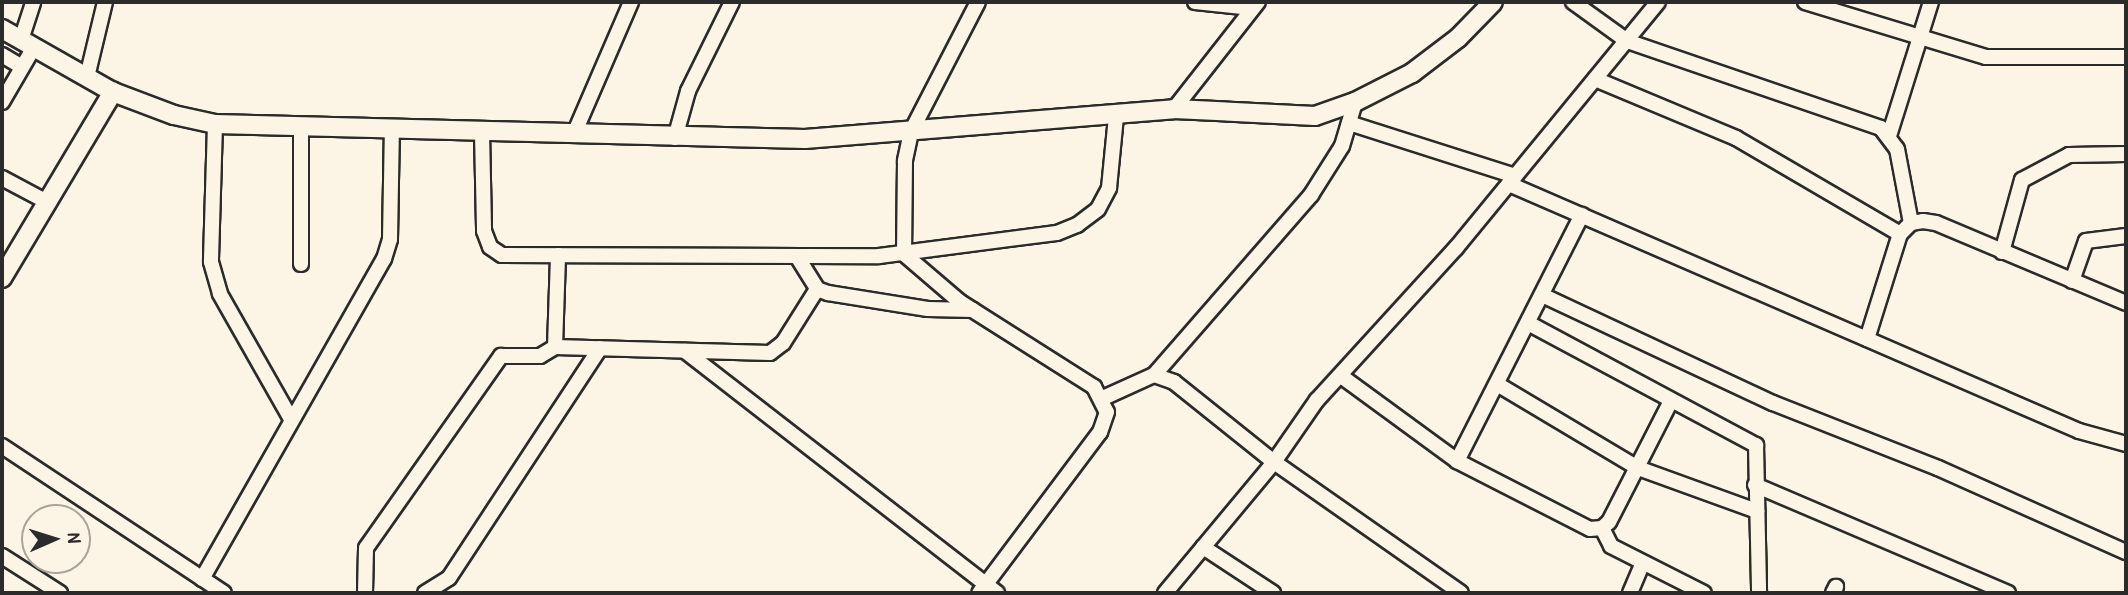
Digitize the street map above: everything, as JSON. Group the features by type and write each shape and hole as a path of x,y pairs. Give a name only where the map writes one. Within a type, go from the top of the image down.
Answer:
{"street":[{"path":"2,102 22,67 33,2"},
{"path":"87,77 105,2"},
{"path":"574,134 631,2"},
{"path":"675,138 688,92 732,2"},
{"path":"904,254 905,162 911,132 978,2"},
{"path":"1195,2 1255,5"},
{"path":"2,29 113,92 174,115 215,124 675,138 805,139 1116,116 1174,109 1315,116 1355,102 1412,73 1458,38 1493,2"},
{"path":"1573,2 1627,41 1881,128 1897,149 1911,223"},
{"path":"1165,593 1274,462 1340,376 1512,180 1658,2"},
{"path":"1805,2 1986,57 2126,57"},
{"path":"1889,136 1931,2"},
{"path":"1174,109 1255,5"},
{"path":"2,55 22,67"},
{"path":"1595,79 1737,138 1900,234"},
{"path":"2,278 113,92"},
{"path":"1103,398 1154,375 1311,195 1342,146 1355,102"},
{"path":"482,132 484,231 490,247 502,255 799,257 904,254 1057,233 1077,225 1098,209 1109,188 1116,116"},
{"path":"1349,123 1512,180 1581,215 2079,431 2126,444"},
{"path":"215,124 211,262 220,294 291,419"},
{"path":"300,127 301,264"},
{"path":"202,579 384,259 390,239 392,130"},
{"path":"2002,252 2022,180 2069,155 2126,154"},
{"path":"2,178 49,203"},
{"path":"1457,461 1581,215"},
{"path":"1867,338 1900,234 1911,223 1936,223 2126,303"},
{"path":"2072,281 2086,241 2126,236"},
{"path":"685,351 988,590 1100,432 1107,412 1103,398 1094,387 974,310 904,254"},
{"path":"555,347 558,255"},
{"path":"799,257 817,289"},
{"path":"817,289 928,309 974,310"},
{"path":"365,593 366,548 501,356 540,356 555,347 770,353 783,343 817,289"},
{"path":"1542,295 1773,403 1938,468 2126,552"},
{"path":"1528,323 1756,445 1759,593"},
{"path":"425,593 449,578 600,348"},
{"path":"1154,375 1174,382 1274,462 1461,593"},
{"path":"1340,376 1457,461 1590,529 1602,528"},
{"path":"1497,384 1638,468 1757,511"},
{"path":"1602,528 1638,468 1671,401"},
{"path":"2,446 224,593"},
{"path":"1755,485 2008,593"},
{"path":"1602,528 1611,546 1642,565 1704,593"},
{"path":"1203,547 1273,593"},
{"path":"2,556 60,593"},
{"path":"1630,593 1642,565"}]}
